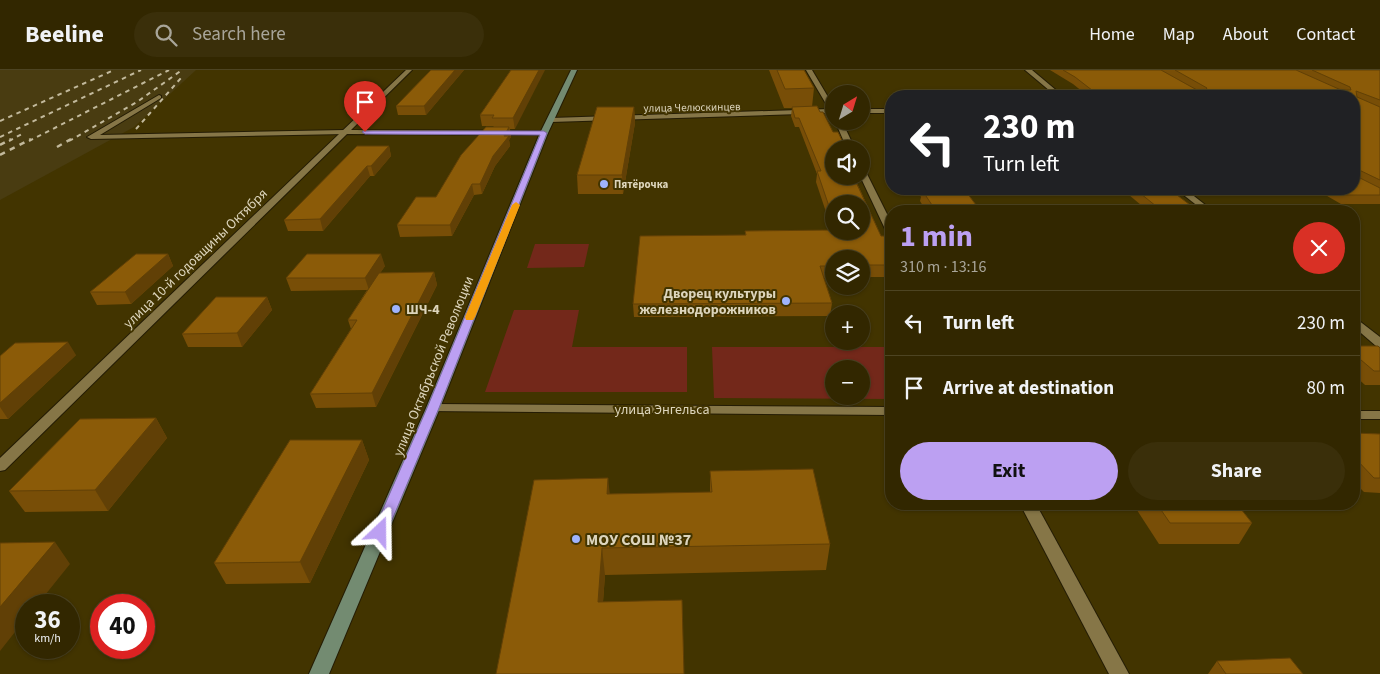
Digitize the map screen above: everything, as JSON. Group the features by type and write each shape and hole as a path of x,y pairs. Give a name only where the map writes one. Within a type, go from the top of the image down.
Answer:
{"street":[{"name":"улица 10-й годовщины Октября","path":"0,466 409,70"},
{"name":"улица Октябрьской Революции","path":"319,674 433,408 544,133 574,70"},
{"path":"809,70 825,98"},
{"path":"1028,70 1053,90"},
{"path":"159,97 90,136 345,132 544,133"},
{"path":"870,111 885,111"},
{"name":"улица Челюскинцев","path":"551,120 825,112"},
{"path":"868,185 885,219"},
{"path":"1188,195 1201,205"},
{"path":"1360,327 1380,343"},
{"name":"улица Энгельса","path":"433,408 885,410"},
{"path":"1360,415 1380,415"},
{"path":"1031,510 1118,674"}],"shaded area":[{"path":"0,70 196,70 134,127 0,200"},
{"path":"535,244 589,244 584,267 527,268"},
{"path":"514,310 579,310 572,347 687,347 687,392 485,392"},
{"path":"712,347 825,347 825,350 870,350 870,347 885,347 885,399 870,399 870,360 825,360 825,399 714,398"}],"building":[{"path":"431,70 455,70 424,106 396,106"},
{"path":"511,70 539,70 513,118 492,118 494,115 480,115"},
{"path":"777,70 804,70 814,88 785,89"},
{"path":"1063,70 1161,70 1197,90 1092,90"},
{"path":"1175,70 1296,70 1341,90 1206,90 1207,88"},
{"path":"1312,70 1380,70 1380,100 1360,92 1360,90 1351,90 1350,87"},
{"path":"1360,98 1380,107 1380,180 1360,170"},
{"path":"817,106 820,112 823,112 825,116 825,130 838,132 842,140 825,140 825,185 857,185 862,195 825,195 817,171 821,171 799,118 795,118 792,107"},
{"path":"597,107 634,107 622,175 577,175"},
{"path":"486,127 509,127 504,136 509,136 493,156 480,184 472,184 450,225 397,225 416,197 436,197 461,155"},
{"path":"357,146 389,146 371,166 367,166 320,219 284,220"},
{"path":"1360,178 1380,188 1380,195 1360,195"},
{"path":"925,195 968,195 976,205 932,205"},
{"path":"1142,195 1177,195 1190,205 1155,205"},
{"path":"870,212 881,236 885,238 885,265 870,265 870,250 825,250 825,266 820,266 825,281 825,295 829,295 832,303 633,304 640,236 746,235 745,231 825,230 825,240 870,240"},
{"path":"136,254 168,254 125,292 90,292"},
{"path":"307,254 381,254 365,278 286,278"},
{"path":"434,272 372,393 310,394 357,320 348,320 379,273"},
{"path":"216,297 267,297 237,333 182,334"},
{"path":"68,342 0,403 0,356 15,343"},
{"path":"1360,346 1378,346 1380,348 1380,371 1374,371 1360,359"},
{"path":"156,418 95,490 9,491 80,419"},
{"path":"1360,433 1380,434 1380,478 1374,478 1360,463"},
{"path":"290,440 362,440 300,562 214,563"},
{"path":"813,469 830,544 602,548 598,602 682,600 684,674 496,674 534,480 608,478 607,494 712,492 710,471"},
{"path":"1161,510 1242,510 1252,523 1170,523"},
{"path":"55,542 0,607 0,543"},
{"path":"1290,658 1303,674 1226,674 1217,661"}],"railway":[{"path":"0,121 114,70"},
{"path":"0,137 141,70"},
{"path":"29,141 169,70"},
{"path":"69,141 137,102 182,70"},
{"path":"136,129 181,78"},
{"path":"9,141 22,134"},
{"path":"0,145 11,139"},
{"path":"0,155 31,139"},
{"path":"57,147 71,139"}],"slow traffic":[{"path":"470,317 516,205"}],"place":[{"name":"Пятёрочка","path":"604,184"},
{"name":"Дворец культуры железнодорожников","path":"786,301"},
{"name":"ШЧ-4","path":"396,309"},
{"name":"МОУ СОШ №37","path":"576,539"}],"route":[{"path":"365,132 544,133 433,408 380,532"}]}
